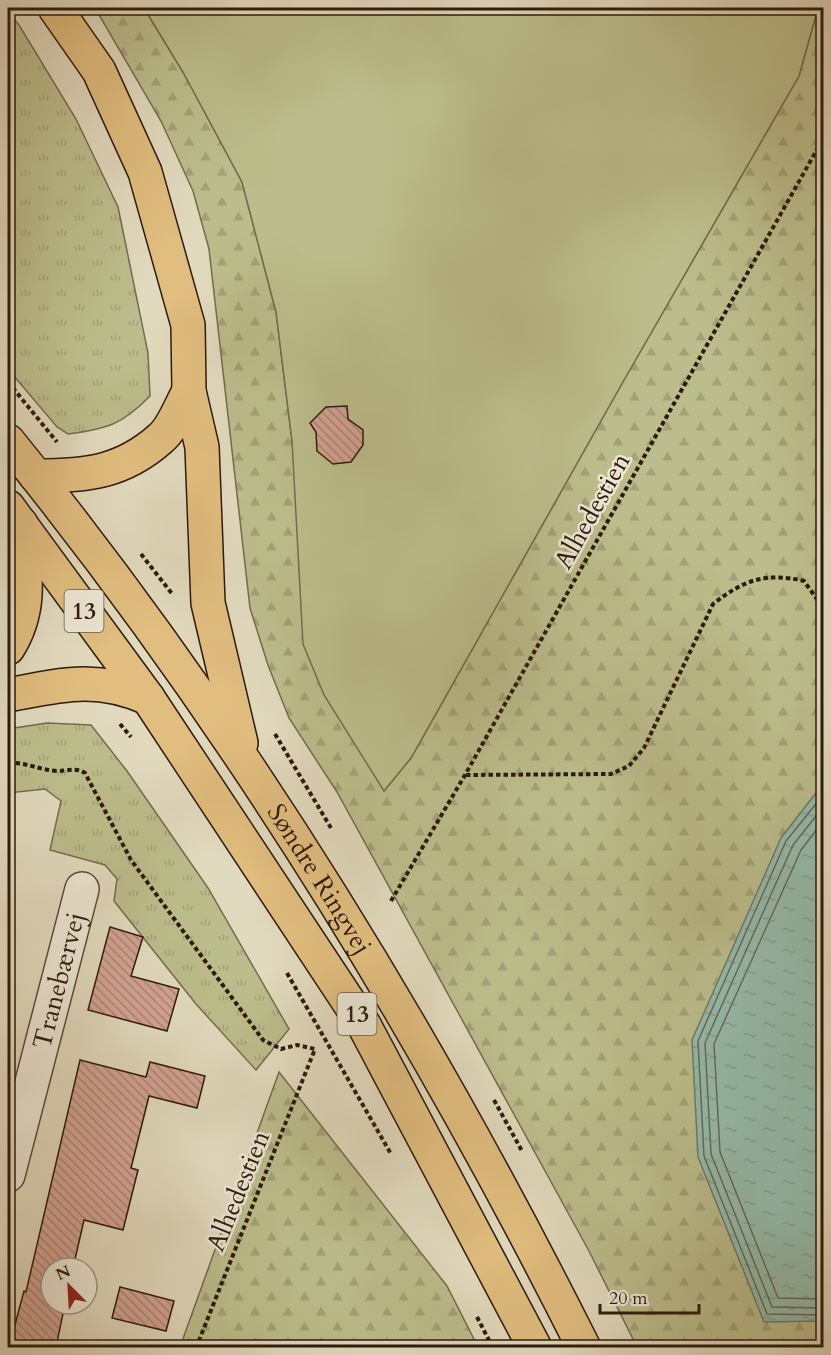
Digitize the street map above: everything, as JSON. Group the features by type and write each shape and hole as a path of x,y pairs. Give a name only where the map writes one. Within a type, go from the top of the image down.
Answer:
{"main road":[{"path":"55,8 99,71 145,172 188,325 189,391 202,447 208,603 246,765"},
{"path":"36,476 82,476 121,464 162,438 189,391"},
{"name":"Søndre Ringvej","path":"8,441 150,626 246,765 450,1093 525,1230 584,1347"},
{"path":"8,648 22,618 26,599 14,515"},
{"name":"Søndre Ringvej","path":"14,515 148,698 364,1025 536,1347"},
{"path":"8,695 82,682 107,684 148,698"}],"street":[{"name":"Tranebærvej","path":"8,1175 82,889"}],"path":[{"name":"Alhedestien","path":"391,902 465,775 824,137"},
{"path":"52,436 61,441"},
{"path":"465,775 611,774 629,766 644,748 713,604 732,589 752,580 780,576 804,581 824,609"},
{"path":"119,723 134,741"},
{"name":"Alhedestien","path":"8,763 34,764 55,771 78,769 85,773 131,860 263,1040 281,1049 297,1045 315,1049 196,1347"},
{"path":"285,971 392,1156"},
{"path":"472,1307 493,1347"}],"green space":[{"path":"95,8 144,8 183,72 242,182 276,312 292,441 384,791 411,758 799,76 818,8 823,8 823,1347 637,1347 589,1251 337,792 289,718 268,665 250,608 209,249 193,191 161,121"},
{"path":"144,8 818,8 799,76 411,758 384,791 324,695 303,644 292,441 276,312 242,182 183,72"},
{"path":"8,12 19,25 76,119 118,207 148,353 150,396 122,419 93,430 68,434 57,427 8,369"},
{"path":"47,723 91,725 127,771 208,888 289,1029 256,1070 196,1004 114,901 117,879 105,865 50,850 61,801 45,789 8,793 8,729"},
{"path":"279,1072 447,1286 478,1347 180,1347"}],"water":[{"path":"823,784 823,1321 764,1322 698,1157 692,1040 781,838"}],"building":[{"path":"347,406 348,419 363,430 363,445 351,462 333,464 317,451 316,432 310,423 326,407"},
{"path":"110,927 143,937 131,976 179,989 167,1031 88,1010"},
{"path":"80,1060 146,1077 150,1062 205,1076 197,1108 149,1096 131,1168 138,1170 123,1230 84,1220 76,1256 39,1256 39,1316 62,1316 56,1347 9,1347 24,1291 26,1292"},
{"path":"120,1287 174,1301 166,1331 112,1318"}]}
